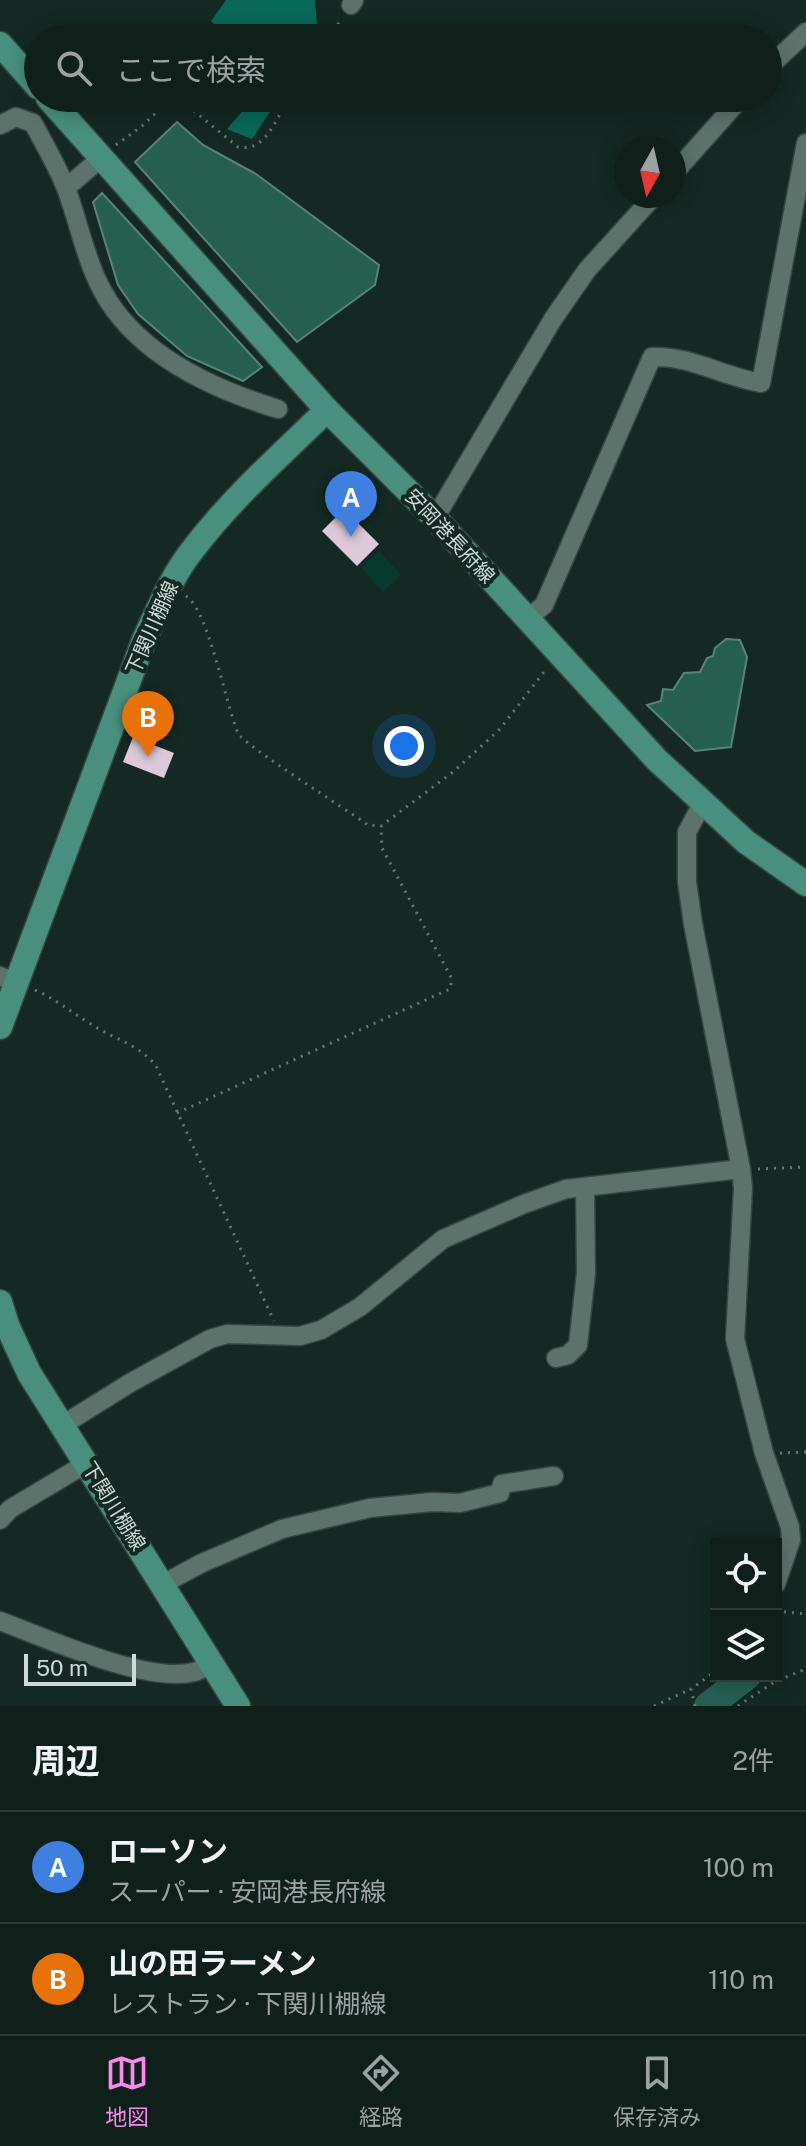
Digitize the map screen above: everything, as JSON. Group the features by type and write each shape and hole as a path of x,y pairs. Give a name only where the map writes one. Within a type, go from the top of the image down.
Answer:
{"main road":[{"path":"0,44 24,71"},
{"name":"安岡港長府線","path":"60,112 327,410 435,518 558,654 702,804 746,842 806,884"},
{"name":"下関川棚線","path":"0,1027 8,979 144,640 170,585 193,549 241,494 327,410"},
{"name":"下関川棚線","path":"0,1302 29,1373 238,1706"}],"street":[{"path":"782,55 806,32"},
{"path":"686,160 728,112"},
{"path":"0,125 16,117 33,123 63,182 98,283 120,316 151,349 196,376 246,400 278,409"},
{"path":"527,619 544,605 652,357 669,356 741,380 761,383 806,143"},
{"path":"63,182 73,182 101,158"},
{"path":"435,518 553,319 587,270 643,208"},
{"path":"702,804 687,832 687,882 743,1188 735,1339 764,1453 784,1508 791,1540 782,1566"},
{"path":"61,1426 210,1339 227,1334 300,1336 321,1330 360,1307 443,1239 566,1189 741,1169"},
{"path":"556,1358 568,1355 578,1345 586,1273 585,1187"},
{"path":"0,1520 10,1509 87,1463"},
{"path":"163,1584 202,1563 282,1529 370,1508 432,1502 460,1503 500,1493 502,1484 554,1476"},
{"path":"0,1621 130,1668 172,1673 195,1672 211,1663"}],"path":[{"path":"338,24 353,2"},
{"path":"101,158 157,112"},
{"path":"195,112 238,147 248,149 259,144 267,135 281,112"},
{"path":"170,585 193,600 239,737 368,825 381,826 453,772 500,729 558,654"},
{"path":"177,1113 450,989 452,979 382,848 381,826"},
{"path":"8,979 48,995 93,1026 147,1055 156,1066 277,1326 277,1336"},
{"path":"741,1169 806,1167"},
{"path":"764,1453 806,1452"},
{"path":"782,1612 806,1614"},
{"path":"738,1706 776,1681 806,1669"},
{"path":"654,1706 691,1689 710,1675"},
{"path":"691,1689 695,1706"}],"shaded area":[{"path":"226,0 315,0 317,24 214,24 211,21"},
{"path":"242,112 270,112 252,139 227,129"},
{"path":"177,122 203,145 256,174 379,265 375,285 297,342 135,162"},
{"path":"102,193 262,367 243,381 187,356 138,314 118,285 93,202"},
{"path":"379,551 401,575 383,592 361,568"},
{"path":"726,639 740,640 747,657 731,747 695,751 647,705 661,701 663,689 673,690 684,673 700,672 707,658 713,656 715,648"}],"building":[{"path":"344,509 379,544 357,566 322,531"},
{"path":"133,737 174,753 164,778 123,762"}],"waterway":[{"path":"708,1706 739,1682"}],"place":[{"name":"ローソン","path":"351,537"},
{"name":"山の田ラーメン","path":"148,757"}]}
